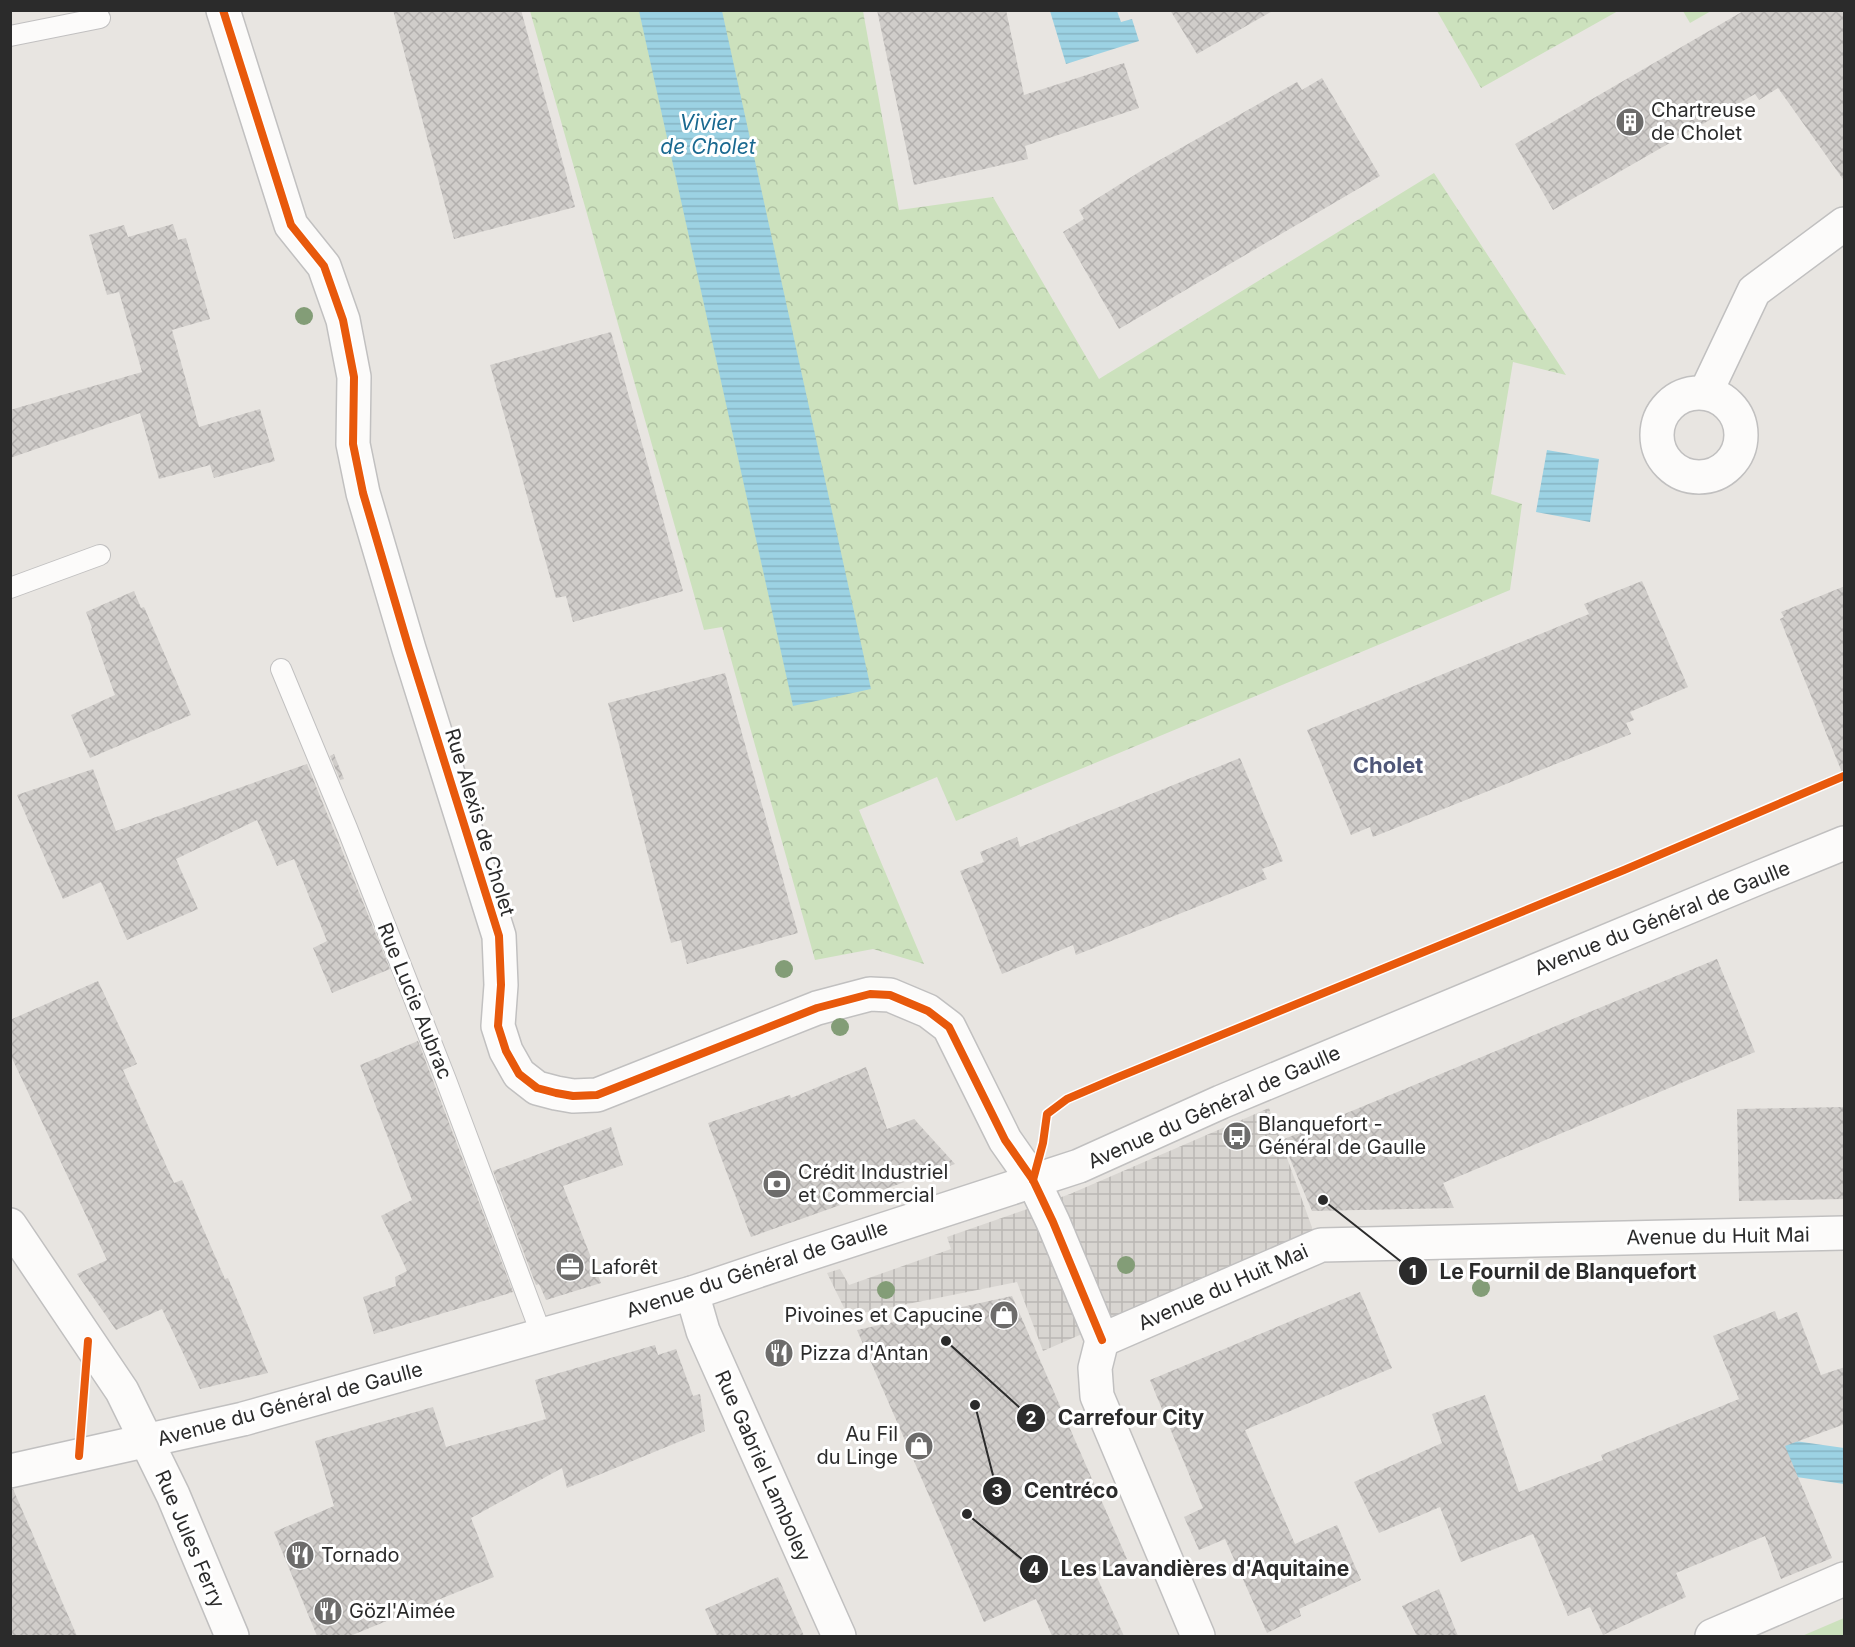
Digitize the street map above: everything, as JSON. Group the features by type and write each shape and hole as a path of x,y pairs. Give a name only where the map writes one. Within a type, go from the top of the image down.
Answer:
{"street":[{"name":"Rue Alexis de Cholet","path":"223,10 291,225 324,266 343,320 354,377 353,444 363,493 498,936 501,985 498,1026 506,1052 519,1074 537,1088 573,1096 597,1095 817,1008 870,994 890,994 928,1011 949,1028 1005,1140 1033,1180"},
{"path":"1706,393 1754,291 1845,224"},
{"name":"Avenue du Général de Gaulle","path":"10,1471 243,1419 542,1336 692,1293 1079,1166 1232,1097 1845,843"},
{"path":"1033,1180 1102,1340 1095,1368 1097,1396 1198,1636"},
{"name":"Rue Jules Ferry","path":"10,1225 122,1391 172,1495 232,1636"},
{"name":"Avenue du Huit Mai","path":"1102,1340 1321,1245 1845,1233"},
{"name":"Rue Gabriel Lamboley","path":"692,1293 703,1331 839,1636"},
{"path":"1712,1636 1845,1579"}],"lane":[{"path":"10,36 100,18"},
{"path":"10,588 100,555"},
{"name":"Rue Lucie Aubrac","path":"281,669 347,828 442,1069 542,1336"}],"green space":[{"path":"530,11 863,11 899,210 993,197 1099,379 1434,173 1566,375 1513,362 1491,494 1522,504 1510,590 956,821 937,777 859,810 924,964 873,949 815,960 722,627 704,630"},
{"path":"1437,11 1618,11 1481,88"},
{"path":"1683,11 1711,11 1690,23"},
{"path":"1844,1618 1844,1636 1802,1636"}],"shaded area":[{"path":"1269,1108 1314,1233 1043,1351 1017,1282 848,1316 827,1273 840,1269 849,1285 951,1249 947,1237 1070,1194"}],"water":[{"name":"Vivier de Cholet","path":"639,11 722,11 871,689 793,706"},
{"path":"1050,11 1117,11 1121,22 1132,19 1139,41 1066,64"},
{"path":"1547,450 1599,459 1590,522 1536,512"},
{"path":"1781,1439 1844,1448 1844,1484 1777,1474"}],"building":[{"path":"393,10 521,10 575,207 454,239"},
{"path":"877,10 1006,10 1024,95 1124,63 1139,108 1025,146 1028,159 914,185"},
{"path":"1170,10 1274,10 1197,54"},
{"name":"Chartreuse de Cholet","path":"1745,10 1845,10 1845,182 1778,88 1759,100 1755,94 1553,210 1515,144"},
{"path":"1322,78 1380,176 1119,329 1063,232 1084,219 1079,210 1144,169 1297,82 1302,90"},
{"path":"173,224 178,240 186,238 210,319 172,330 199,427 260,409 275,461 214,478 210,465 159,479 140,413 10,458 10,410 142,372 119,292 107,295 89,235 124,225 128,237"},
{"path":"611,332 683,591 573,622 566,596 556,598 490,365"},
{"path":"1642,581 1688,687 1630,712 1634,720 1626,723 1631,734 1373,837 1370,827 1351,835 1307,730 1589,614 1584,604"},
{"path":"1845,586 1845,774 1843,775 1780,619 1784,617 1781,612"},
{"path":"134,591 141,608 144,607 191,715 90,758 71,715 115,695 86,612"},
{"path":"725,673 798,933 687,964 681,940 671,943 608,703"},
{"path":"334,754 344,779 340,780 330,756"},
{"path":"1240,758 1283,861 1262,869 1267,879 1076,955 1073,945 1002,974 960,871 984,862 980,852 1017,837 1020,847"},
{"path":"307,764 390,969 332,993 313,948 327,941 294,859 277,866 257,820 176,859 198,909 127,940 101,882 63,899 17,795 93,769 116,831"},
{"path":"1717,959 1755,1052 1443,1183 1454,1208 1312,1211 1282,1140"},
{"path":"98,981 137,1064 123,1070 174,1183 182,1180 225,1279 228,1278 268,1373 200,1389 162,1309 116,1330 77,1274 107,1260 10,1054 10,1020"},
{"path":"418,1041 513,1292 374,1334 363,1297 396,1286 395,1277 407,1271 381,1216 412,1200 360,1065"},
{"path":"866,1067 887,1129 914,1119 955,1164 751,1237 708,1123 790,1095 791,1098"},
{"path":"1845,1107 1845,1199 1739,1201 1737,1109"},
{"path":"611,1127 623,1165 563,1186 601,1283 546,1300 539,1284 536,1285 493,1171"},
{"path":"1360,1292 1392,1368 1245,1430 1295,1544 1337,1525 1361,1580 1299,1609 1301,1616 1267,1633 1225,1539 1199,1550 1184,1517 1203,1508 1150,1380"},
{"path":"1012,1296 1127,1559 1095,1573 1124,1636 1052,1636 1036,1599 984,1622 857,1330"},
{"path":"1775,1311 1778,1320 1797,1312 1821,1375 1845,1367 1845,1424 1785,1446 1832,1558 1781,1579 1765,1536 1676,1573 1686,1597 1603,1635 1590,1607 1568,1616 1533,1534 1461,1562 1440,1507 1379,1533 1354,1482 1442,1443 1432,1414 1485,1395 1519,1492 1603,1460 1601,1455 1739,1399 1713,1336"},
{"path":"655,1345 658,1355 676,1349 693,1396 700,1394 705,1431 567,1488 562,1468 471,1518 494,1577 350,1636 317,1636 274,1532 334,1506 315,1441 433,1407 446,1447 546,1419 535,1380"},
{"path":"10,1489 13,1489 77,1636 10,1636"},
{"path":"778,1577 804,1636 717,1636 705,1609"},
{"path":"1439,1589 1458,1636 1417,1636 1402,1606"}],"cycle path":[{"path":"223,10 291,225 324,266 343,320 354,377 353,444 363,493 409,649 499,936 501,985 498,1026 506,1051 519,1074 537,1088 573,1096 597,1095 817,1008 870,994 890,995 928,1011 949,1027 1005,1140 1033,1180 1102,1340"},
{"path":"1033,1180 1043,1143 1047,1114 1067,1099 1624,870 1844,776"},
{"path":"79,1456 88,1341"}],"place":[{"name":"Chartreuse de Cholet","path":"1630,122"},
{"name":"Blanquefort - Général de Gaulle","path":"1237,1136"},
{"name":"Crédit Industriel et Commercial","path":"777,1184"},
{"name":"Le Fournil de Blanquefort","path":"1323,1200"},
{"name":"Laforêt","path":"570,1267"},
{"name":"Pivoines et Capucine","path":"1004,1315"},
{"name":"Carrefour City","path":"946,1341"},
{"name":"Pizza d'Antan","path":"779,1353"},
{"name":"Centréco","path":"975,1405"},
{"name":"Au Fil du Linge","path":"919,1446"},
{"name":"Les Lavandières d'Aquitaine","path":"967,1514"},
{"name":"Tornado","path":"300,1555"},
{"name":"Gözl'Aimée","path":"328,1611"}],"district":[{"name":"Cholet","path":"1388,765"}]}
